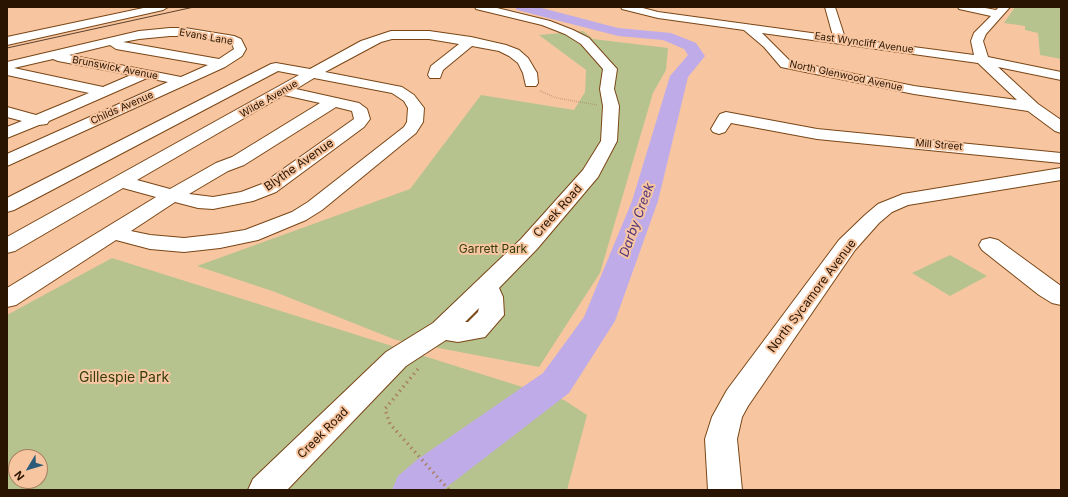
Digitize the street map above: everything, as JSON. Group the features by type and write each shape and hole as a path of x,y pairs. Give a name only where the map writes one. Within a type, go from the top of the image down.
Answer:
{"street":[{"path":"30,24 116,7"},
{"path":"123,7 135,13"},
{"path":"7,41 163,7"},
{"name":"Creek Road","path":"265,490 409,362 442,330 458,333 476,330 491,315 491,297 486,286 528,244 591,174 609,141 611,106 607,89 610,69 585,41 569,32 546,23 480,7"},
{"path":"626,7 658,15 747,27"},
{"path":"830,7 840,40"},
{"path":"963,7 1002,10"},
{"path":"1002,10 980,33 977,41 982,60 1032,107 1061,128"},
{"name":"East Wyncliff Avenue","path":"747,27 982,60 1061,76"},
{"name":"North Glenwood Avenue","path":"747,27 768,44 786,64 914,90 1032,107"},
{"name":"Evans Lane","path":"105,43 139,35 185,32 230,39 240,46 238,60"},
{"name":"Wilde Avenue","path":"7,246 365,44 392,35 430,35 472,41 502,48 514,53 523,61 530,72 531,83"},
{"path":"435,75 436,69 472,41"},
{"path":"7,66 105,43 238,60 262,65 7,192"},
{"path":"7,54 32,48 48,56"},
{"name":"Brunswick Avenue","path":"48,56 182,81"},
{"name":"Childs Avenue","path":"7,161 74,129 182,81 238,60"},
{"path":"7,206 276,67 397,90 414,103 417,114 415,122 404,135 315,206 299,216 250,235 220,241 184,245 150,242 113,233"},
{"path":"7,71 106,92"},
{"path":"7,133 146,74"},
{"path":"7,83 85,101"},
{"name":"Blythe Avenue","path":"122,182 198,202 213,203 246,197 269,188 358,124 362,118 360,110 354,106 284,91"},
{"path":"7,299 174,195 222,167 238,161 330,100"},
{"path":"7,112 74,129"},
{"name":"Mill Street","path":"719,129 726,117 817,134 1061,158"},
{"name":"North Sycamore Avenue","path":"725,490 721,439 726,417 737,398 847,245 872,219 885,208 903,200 951,191 1014,183 1061,174"},
{"path":"990,245 1046,288 1061,297"}],"path":[{"path":"531,83 543,93 557,98 573,102 611,106"},
{"path":"409,362 385,409 390,424 449,490"}],"green space":[{"path":"1015,7 1061,7 1061,59 1040,55 1038,33 1025,30 1025,26 1004,23"},
{"name":"Garrett Park","path":"583,31 593,39 668,48 666,70 653,93 600,273 539,367 396,340 275,292 197,266 410,189 481,95 574,110 585,92 586,70 539,35"},
{"path":"950,255 987,276 950,296 912,273"},
{"name":"Gillespie Park","path":"112,258 564,400 587,415 567,490 7,490 7,315"}],"waterway":[{"name":"Darby Creek","path":"413,490 433,472 556,383 599,321 645,201 679,76 697,56 690,46 666,36 618,32 522,7"}],"tram line":[{"path":"7,48 194,7"}]}
